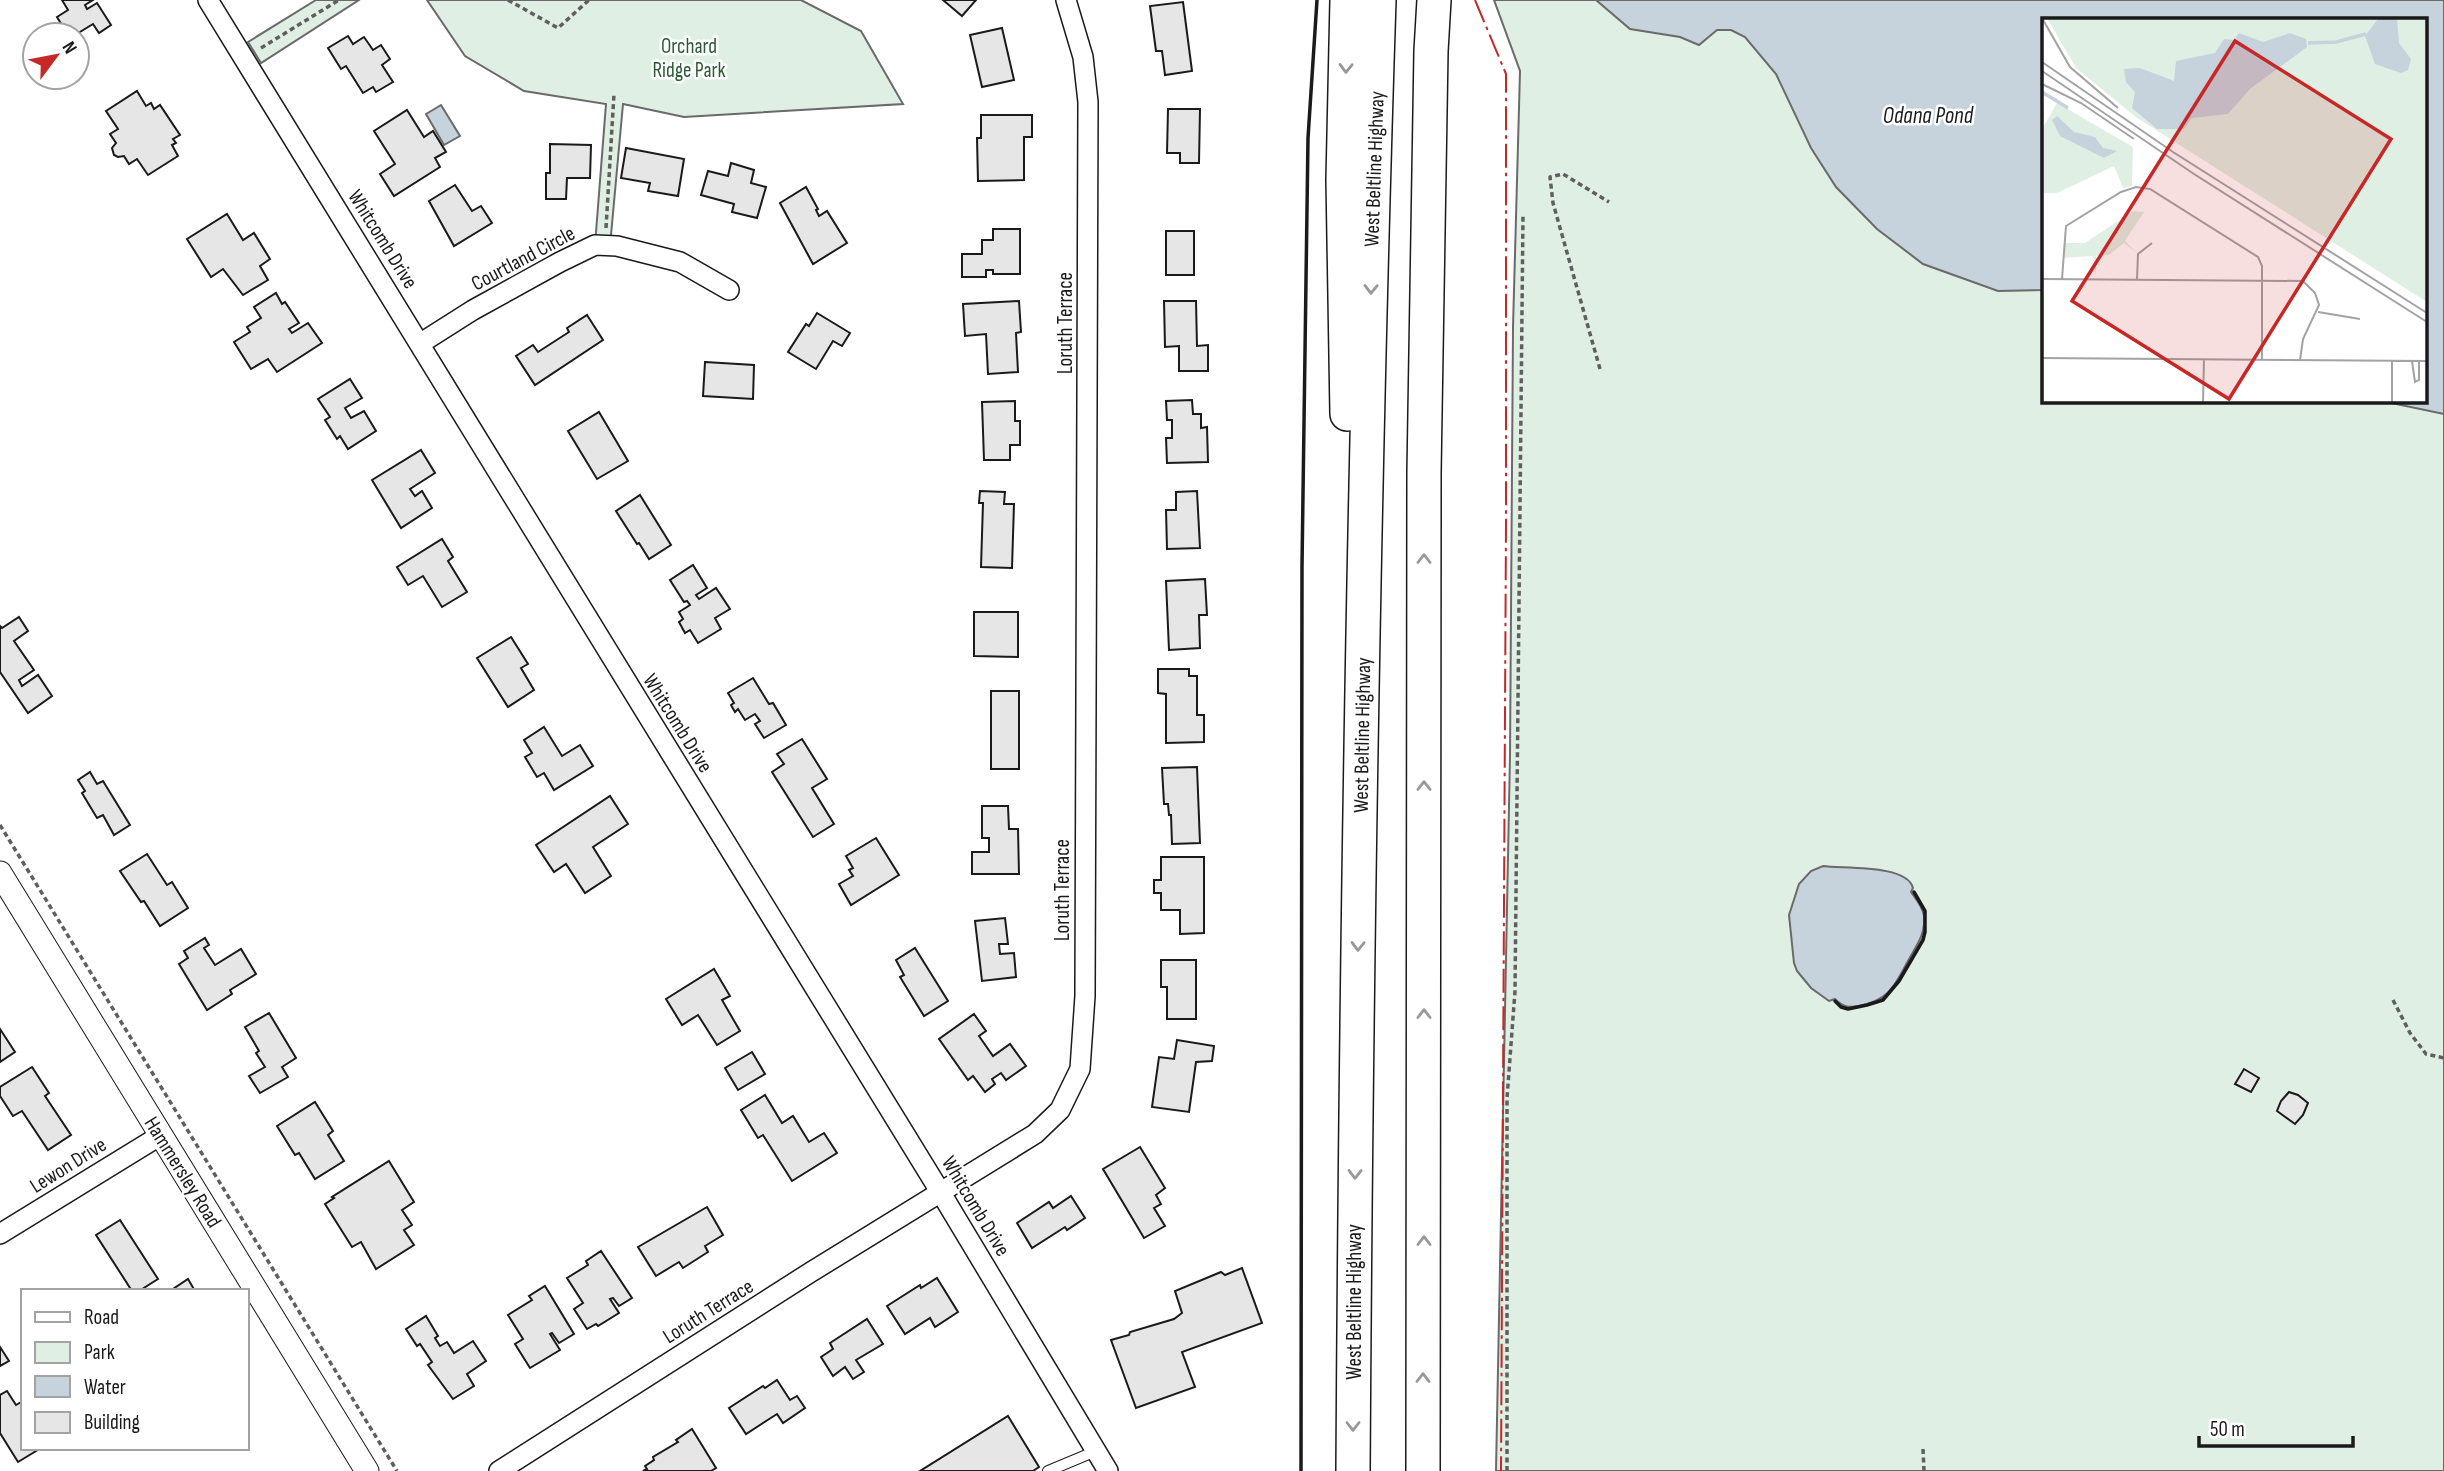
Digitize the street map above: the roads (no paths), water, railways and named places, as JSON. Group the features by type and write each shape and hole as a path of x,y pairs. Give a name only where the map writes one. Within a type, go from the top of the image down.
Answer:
{"highway":[{"path":"1347,0 1343,207 1359,878"},
{"name":"West Beltline Highway","path":"1353,1471 1359,878 1379,0"},
{"path":"1423,1471 1423,472 1431,51 1435,0"}],"street":[{"name":"Whitcomb Drive","path":"208,0 421,343 572,595 941,1193 1108,1471"},
{"name":"Loruth Terrace","path":"499,1471 800,1279 1035,1134 1060,1110 1080,1069 1085,996 1088,102 1083,57 1066,0"},
{"name":"Courtland Circle","path":"421,343 560,262 595,245 617,246 680,262 729,290"},
{"name":"Hammersley Road","path":"0,873 367,1471"},
{"name":"Lewon Drive","path":"0,1234 161,1135"}],"lane":[{"path":"1048,1471 1096,1451"}],"water":[{"name":"Odana Pond","path":"1596,0 2444,0 2444,414 2387,402 2426,402 2426,18 2042,18 2042,290 1998,291 1923,264 1877,229 1836,187 1811,148 1776,74 1745,37 1731,30 1717,30 1699,45 1680,37 1630,29"},
{"path":"441,105 460,136 444,145 426,114"},
{"path":"1823,866 1887,871 1908,880 1913,888 1911,892 1923,913 1922,934 1899,978 1890,991 1878,1000 1849,1007 1835,999 1829,1001 1811,988 1797,971 1789,915 1799,884 1811,871"}],"park label":[{"name":"Orchard Ridge Park","path":"689,58"}]}
